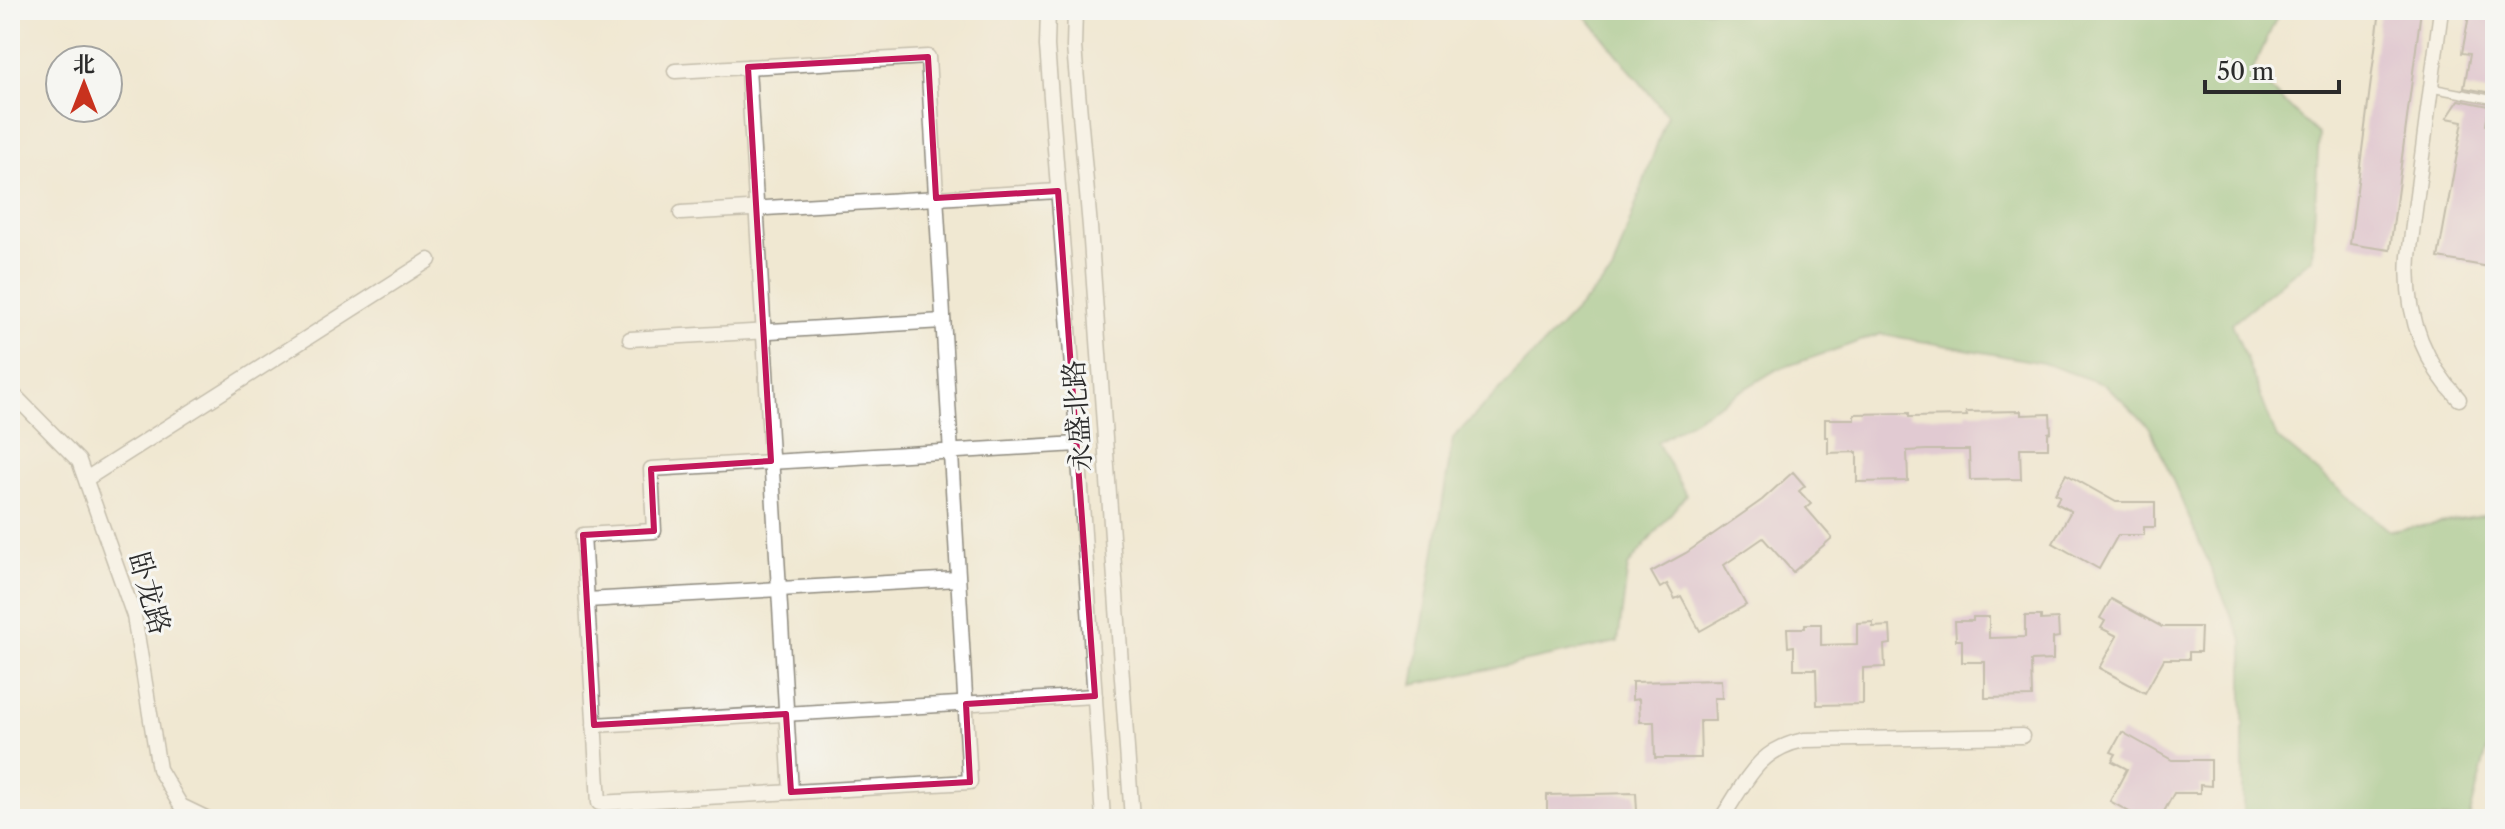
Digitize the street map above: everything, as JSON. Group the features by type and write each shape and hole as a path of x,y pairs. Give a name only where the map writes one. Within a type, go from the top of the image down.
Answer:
{"street":[{"name":"永盛北路","path":"1048,10 1047,46 1103,819"},
{"name":"永盛北路","path":"1075,10 1074,47 1090,227 1132,819"},
{"path":"2441,10 2409,256 2408,285 2412,314 2421,341 2434,367 2459,399"},
{"path":"675,71 928,57 951,451 958,579 966,704 970,782 599,803 583,535 654,531 651,469 771,461 951,451 1078,444"},
{"path":"748,67 791,792"},
{"path":"681,213 1058,191"},
{"path":"86,479 429,260"},
{"path":"630,339 943,321"},
{"name":"卧龙路","path":"10,391 79,461 134,616 159,769 181,806 208,819"},
{"path":"587,600 958,579"},
{"path":"594,725 1095,696"},
{"path":"1721,819 1764,756 1783,744 1804,740 2022,736"}],"lane":[{"path":"2431,88 2495,100"}],"highlighted area":[{"path":"928,57 936,198 1058,191 1095,696 966,704 970,782 791,792 786,714 594,725 583,535 654,531 651,469 771,461 748,67"}],"green space":[{"path":"1581,10 2280,10 2252,72 2319,135 2312,258 2232,323 2277,438 2390,531 2495,514 2495,718 2469,819 2243,819 2243,642 2150,428 2106,385 2043,363 1881,334 1776,370 1657,442 1686,495 1628,566 1618,642 1413,685 1453,438 1612,273 1667,115"}],"building":[{"path":"2380,10 2421,10 2390,250 2350,244"},
{"path":"2470,10 2495,10 2492,93 2464,88 2470,54 2462,53"},
{"path":"2459,100 2489,106 2486,125 2495,127 2495,268 2438,258 2463,121 2447,118"},
{"path":"2021,411 2021,415 2050,414 2051,432 2048,433 2048,448 2020,448 2021,479 1970,480 1969,450 1927,450 1907,451 1908,481 1857,482 1857,452 1828,453 1828,437 1825,437 1825,419 1854,419 1854,414 1967,416 1966,412"},
{"path":"1793,472 1805,486 1799,491 1811,504 1806,508 1832,538 1793,572 1763,538 1724,565 1746,605 1700,631 1681,596 1675,599 1667,584 1660,588 1651,572 1686,553 1762,500"},
{"path":"2066,474 2116,502 2155,502 2155,527 2144,527 2144,535 2118,535 2099,569 2053,543 2071,511 2056,503 2060,496 2055,494"},
{"path":"2111,599 2162,627 2201,627 2200,652 2189,652 2189,659 2164,659 2145,693 2099,668 2117,636 2101,628 2105,621 2100,618"},
{"path":"2025,616 2041,616 2041,620 2058,619 2059,637 2053,638 2053,660 2031,661 2032,697 1985,698 1985,662 1962,662 1962,640 1956,640 1955,621 1989,617 1989,638 2025,637"},
{"path":"1873,622 1873,627 1890,626 1891,644 1884,645 1885,667 1863,668 1863,704 1817,705 1816,669 1794,669 1794,646 1788,647 1787,628 1821,624 1821,645 1857,644 1857,623"},
{"path":"1721,680 1722,698 1714,698 1715,721 1700,721 1701,758 1655,758 1654,722 1640,722 1639,699 1632,700 1632,682"},
{"path":"2122,732 2172,760 2211,760 2211,786 2200,785 2200,793 2174,793 2160,819 2142,819 2110,801 2127,769 2112,761 2116,754 2111,752"},
{"path":"1636,793 1637,811 1629,812 1629,819 1554,819 1554,813 1547,813 1547,795"}]}
